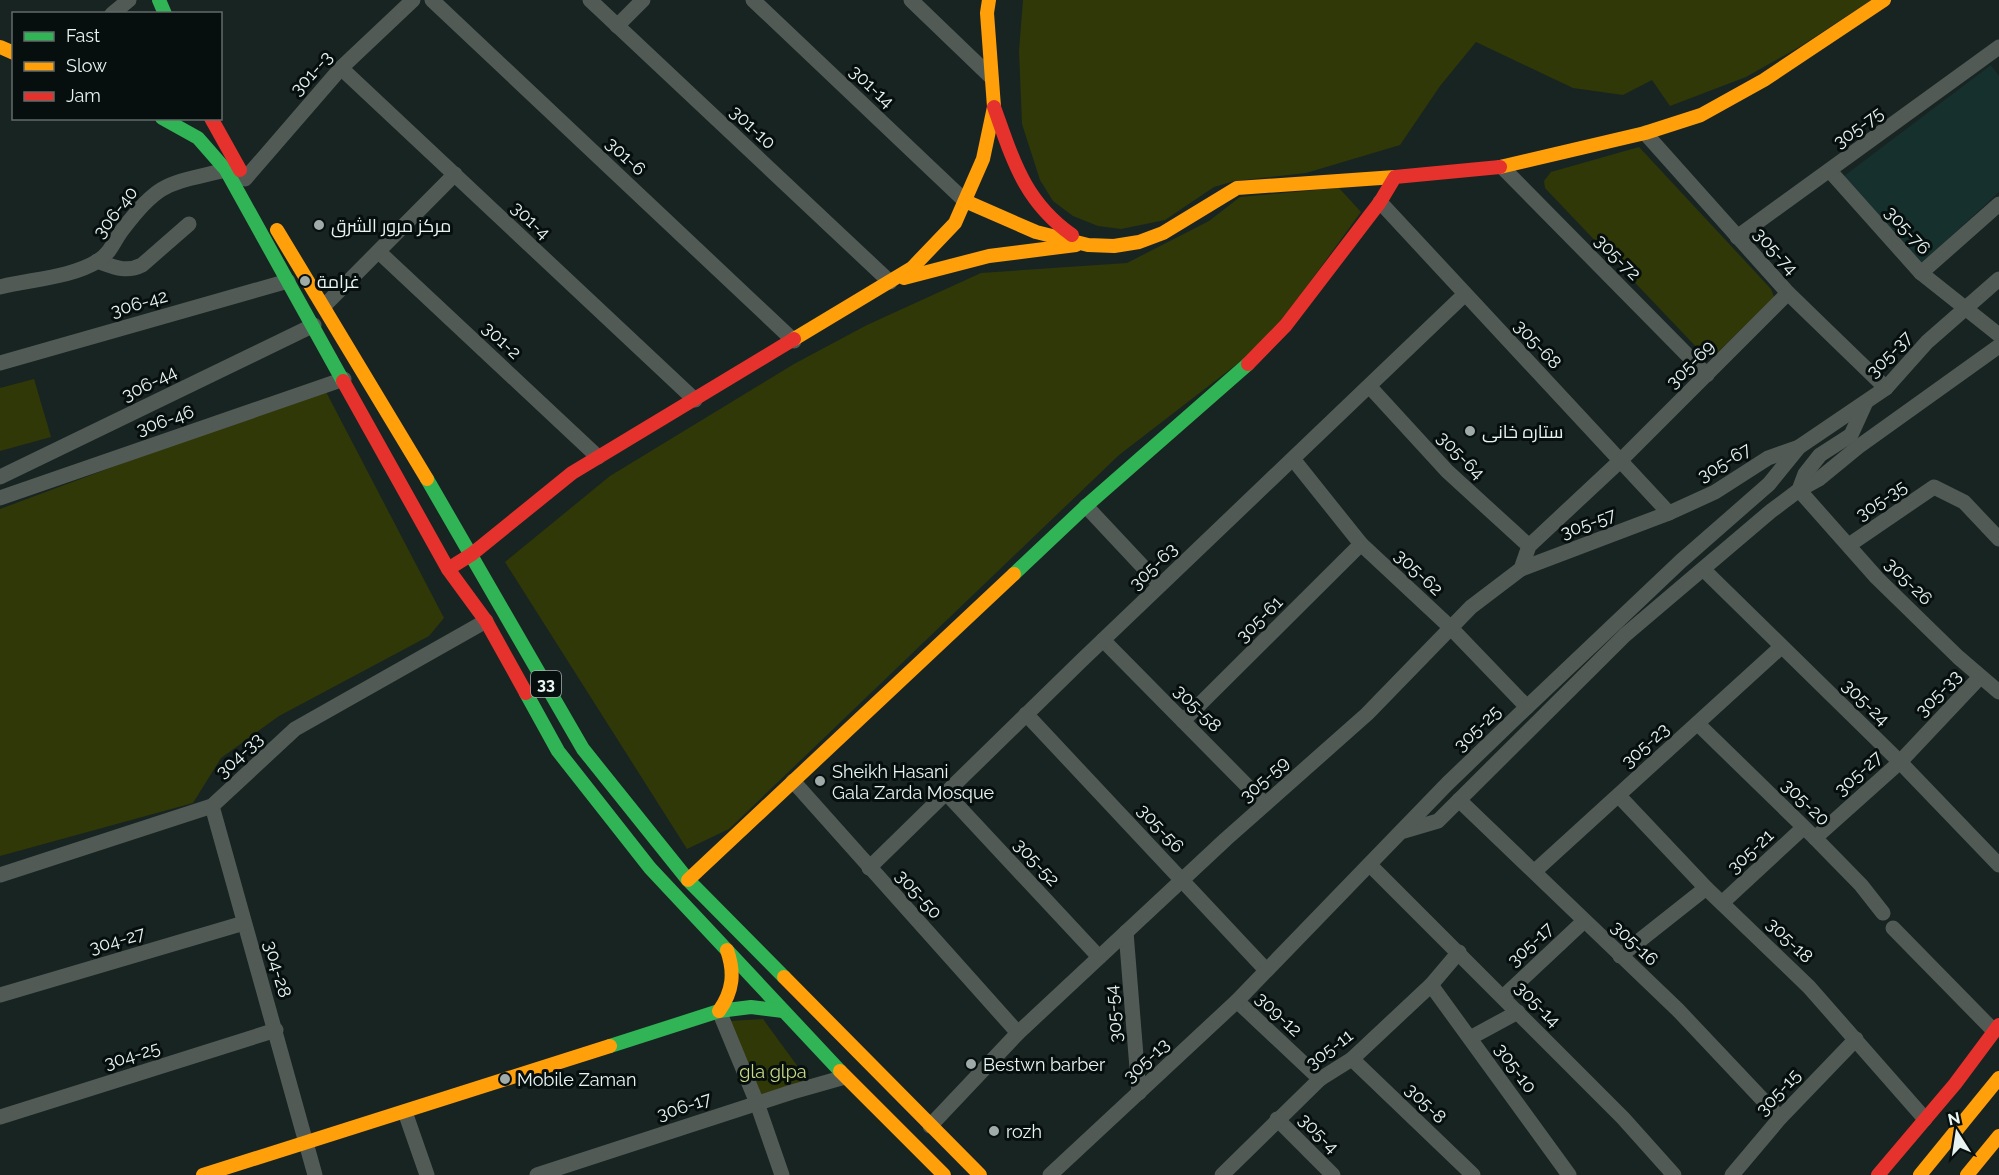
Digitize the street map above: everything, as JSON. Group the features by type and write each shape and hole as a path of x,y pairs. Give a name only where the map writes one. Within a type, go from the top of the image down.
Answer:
{"main road":[{"path":"989,0 987,13 994,107 1024,188 1040,212 1059,227 1086,243"},
{"path":"965,201 992,216 1037,232 1104,246 1136,244 1162,234 1218,196 1238,188 1502,167 1645,133 1701,115 1764,80 1853,23 1884,0"},
{"path":"448,569 472,554 572,473 912,268 955,223 983,159 994,107"},
{"path":"167,120 198,138 226,170"},
{"name":"33","path":"212,120 245,179 324,306 472,554 583,749 688,880 980,1175"},
{"name":"33","path":"226,170 315,325 448,569 486,621 558,751 650,868 844,1077 944,1175"},
{"path":"688,880 1086,506 1256,357 1286,325 1380,202 1395,177"},
{"path":"267,243 280,235"},
{"path":"890,282 989,256 1059,250 1086,243"},
{"path":"719,1011 726,1003 733,982 733,971 727,950"},
{"path":"203,1175 719,1011 751,1007 783,1011"},
{"path":"1878,1175 1996,1028"},
{"path":"832,1064 846,1059 851,1045"},
{"path":"860,1093 867,1080 881,1076"},
{"path":"1920,1175 1999,1078"},
{"path":"1971,1171 1999,1136"},
{"path":"1903,1175 1942,1148"}],"street":[{"path":"114,12 129,0"},
{"name":"301--3","path":"245,179 341,68 413,0"},
{"name":"301-6","path":"432,0 794,341"},
{"path":"617,26 643,0"},
{"name":"301-14","path":"753,0 965,201"},
{"path":"911,0 990,76"},
{"name":"301-10","path":"589,1 890,282"},
{"name":"305-75","path":"1737,237 1998,50"},
{"name":"301-4","path":"341,68 695,400"},
{"name":"305-74","path":"1645,133 1788,293 1886,388"},
{"name":"305-72","path":"1502,167 1707,375"},
{"name":"306-40","path":"0,287 72,272 97,261 109,252 121,231 151,195 170,183 226,170"},
{"name":"305-76","path":"1830,171 1921,273 1963,309 1999,335"},
{"path":"324,306 455,174"},
{"name":"305-68","path":"1380,202 1669,513"},
{"path":"1921,273 1999,204"},
{"path":"97,261 125,270 133,269 142,265 189,224"},
{"name":"301-2","path":"379,252 598,457"},
{"name":"305-37","path":"1799,447 1886,388 1927,342 1999,279"},
{"name":"306-42","path":"0,363 288,281"},
{"name":"305-69","path":"1620,461 1788,293"},
{"name":"305-63","path":"869,868 1026,714 1465,294"},
{"name":"306-44","path":"0,477 315,325"},
{"path":"1401,832 1438,821 1625,636 1770,511 1799,490 1820,479 1858,447 1999,346"},
{"name":"306-46","path":"0,498 344,379"},
{"name":"305-64","path":"1370,387 1447,471 1529,546"},
{"path":"1799,490 1805,474 1820,455 1851,435 1866,402"},
{"name":"305-67","path":"1669,513 1715,492 1768,458 1799,447"},
{"name":"305-25","path":"1266,970 1527,707 1723,523 1769,484 1799,447"},
{"name":"305-62","path":"1293,459 1361,544 1450,627 1527,707"},
{"path":"1521,569 1529,546 1620,461"},
{"name":"305-35","path":"1849,545 1935,486 1964,502 1999,539"},
{"name":"305-26","path":"1799,490 1877,578 1980,677 1999,692"},
{"path":"1086,506 1160,585"},
{"name":"305-57","path":"1521,569 1669,513"},
{"name":"305-61","path":"1183,721 1361,544"},
{"name":"305-59","path":"930,1126 1018,1033 1265,804 1367,714 1471,607 1521,569"},
{"name":"305-24","path":"1704,570 1996,856"},
{"name":"304-33","path":"0,875 212,807 295,729 486,621"},
{"name":"305-58","path":"1103,640 1265,804"},
{"name":"305-23","path":"1535,871 1781,647"},
{"name":"305-33","path":"1900,762 1980,677"},
{"name":"305-56","path":"1026,714 1266,970"},
{"name":"305-20","path":"1698,724 1815,838 1861,885 1883,913"},
{"name":"305-27","path":"1815,838 1900,762"},
{"name":"305-50","path":"792,781 1018,1033"},
{"name":"305-52","path":"946,793 1099,957"},
{"name":"305-18","path":"1619,796 1706,888 1809,987 1925,1119"},
{"name":"305-16","path":"1459,800 1678,1010 1780,1118"},
{"name":"304-28","path":"212,807 308,1142 315,1175"},
{"name":"305-21","path":"1723,902 1803,828"},
{"name":"305-14","path":"1370,865 1623,1118 1672,1175"},
{"path":"1620,956 1706,888"},
{"name":"305-17","path":"1503,996 1584,921"},
{"name":"304-27","path":"0,995 244,923"},
{"path":"1893,928 1996,1028"},
{"name":"305-54","path":"1126,932 1139,1093"},
{"name":"305-11","path":"1222,1175 1320,1079 1352,1059 1431,985 1459,952"},
{"name":"305-13","path":"1050,1175 1237,1001 1266,970"},
{"name":"305-10","path":"1431,985 1569,1175"},
{"name":"309-12","path":"1237,1001 1320,1079"},
{"path":"719,1011 758,1103 782,1175"},
{"path":"1470,1038 1518,1012"},
{"name":"304-25","path":"0,1117 276,1030"},
{"name":"305-15","path":"1732,1175 1780,1118 1856,1039"},
{"name":"305-8","path":"1352,1059 1467,1173"},
{"name":"306-17","path":"537,1175 844,1077"},
{"path":"405,1112 428,1175"},
{"name":"305-4","path":"1277,1119 1333,1175"}],"shaded area":[{"path":"1991,65 1999,76 1999,192 1919,266 1844,176"}],"green space":[{"path":"1023,0 1871,0 1801,46 1746,77 1670,106 1652,80 1623,95 1573,88 1476,42 1440,86 1400,145 1306,173 1234,181 1214,187 1165,220 1121,229 1098,226 1073,216 1053,201 1040,180 1022,124 1019,51"},
{"path":"1639,147 1771,289 1774,297 1716,354 1708,356 1702,353 1545,188 1544,181 1551,172"},
{"path":"1339,188 1361,212 1267,341 1119,455 729,829 687,849 505,562 610,476 794,364 867,325 981,273 1127,263 1209,221 1240,197"},
{"path":"34,379 51,437 0,451 0,388"},
{"path":"324,388 444,618 429,636 279,716 221,758 193,803 0,856 0,509"},
{"name":"gla glpa","path":"763,1019 809,1082 760,1098 729,1021"}],"traffic: fast":[{"path":"159,0 164,12"},
{"path":"166,120 198,138 226,170 343,381"},
{"path":"1014,574 1086,506 1248,364"},
{"path":"427,479 583,749 688,880 784,977"},
{"path":"526,693 558,751 650,868 840,1071"},
{"path":"610,1046 719,1011 751,1007 783,1011"}],"traffic: slow":[{"path":"794,339 912,268 955,223 983,159 994,107 987,13 989,0"},
{"path":"1500,167 1645,133 1701,115 1764,80 1884,0"},
{"path":"0,47 12,52"},
{"path":"965,201 1036,232 1088,245 1114,246 1139,242 1163,233 1237,188 1395,177"},
{"path":"277,230 427,479"},
{"path":"904,278 989,256 1076,245"},
{"path":"688,880 1014,574"},
{"path":"719,1011 724,1004 731,982 732,974 727,950"},
{"path":"784,977 980,1175"},
{"path":"203,1175 610,1046"},
{"path":"840,1071 944,1175"},
{"path":"1920,1175 1999,1078"},
{"path":"1967,1175 1999,1136"}],"traffic: jam":[{"path":"994,107 1014,162 1031,194 1042,208 1072,235"},
{"path":"212,120 240,170"},
{"path":"1248,364 1286,325 1380,202 1395,177 1500,167"},
{"path":"448,569 472,554 572,473 794,339"},
{"path":"343,381 448,569 486,621 526,693"},
{"path":"1878,1175 1955,1084 1999,1025"}],"place":[{"name":"مرکز مرور الشرق","path":"319,225"},
{"name":"غرامة","path":"305,281"},
{"name":"ستاره خانی","path":"1470,431"},
{"name":"Sheikh Hasani Gala Zarda Mosque","path":"820,781"},
{"name":"Bestwn barber","path":"971,1064"},
{"name":"Mobile Zaman","path":"505,1079"},
{"name":"rozh","path":"994,1131"}]}
